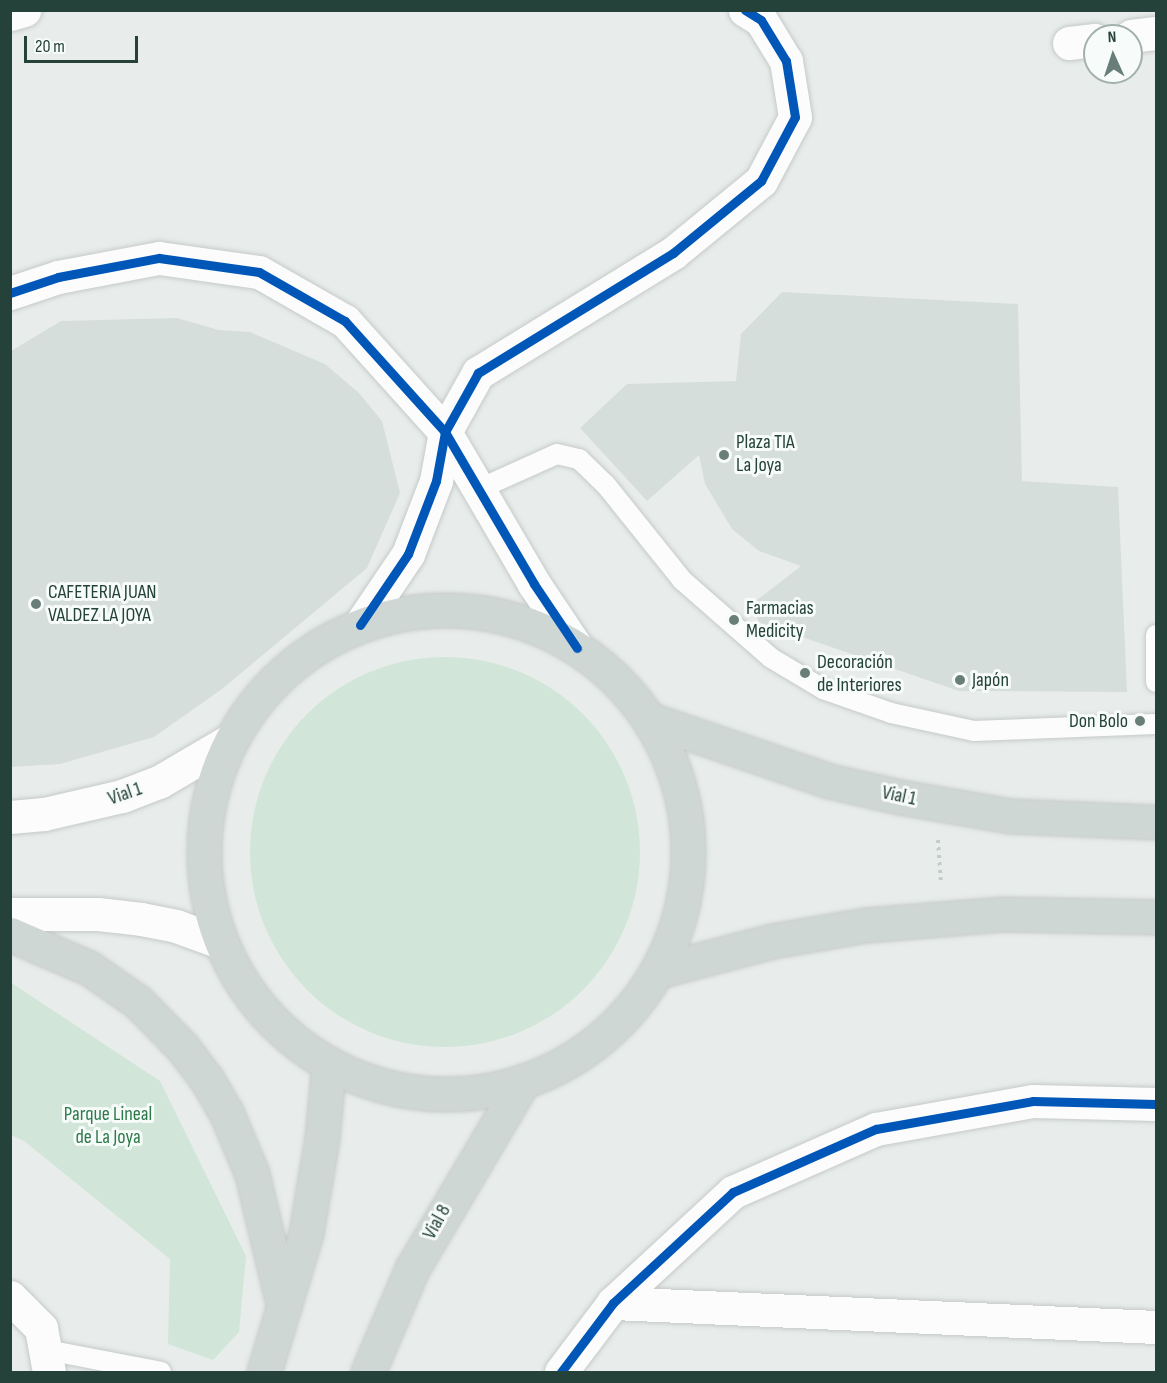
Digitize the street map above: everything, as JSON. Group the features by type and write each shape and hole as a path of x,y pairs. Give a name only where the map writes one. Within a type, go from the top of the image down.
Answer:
{"main road":[{"path":"434,610 472,611 544,630 577,648 618,680 651,720 679,780 689,845 682,910 658,971 622,1018 601,1038 568,1060 523,1081 491,1089 425,1092 392,1088 329,1064 264,1012 247,991 220,942 210,914 202,855 209,796 229,741 245,715 285,671 308,653 360,625 434,610"},
{"name":"Vial 1","path":"651,720 829,781 936,804 1010,816 1156,822"},
{"path":"658,971 819,931 943,918 1047,914 1156,917"},
{"path":"10,934 89,968 138,1002 183,1048 206,1078 226,1112 252,1174 284,1307"},
{"path":"264,1372 284,1307 314,1189 329,1064"},
{"name":"Vial 8","path":"368,1372 412,1269 523,1081"}],"street":[{"path":"10,14 24,10"},
{"path":"360,625 408,554 424,518 445,432 478,373 673,253 762,181 795,117 786,61 761,20 745,10"},
{"path":"10,294 58,276 159,258 259,272 345,321 445,432 534,584 577,648"},
{"name":"Vial 1","path":"10,817 44,814 122,796 159,782 229,741"},
{"path":"10,914 98,914 141,919 176,926 220,942"},
{"path":"561,1372 613,1303 733,1192 876,1130 1033,1101 1156,1104"},
{"path":"10,1297 41,1328 48,1361"},
{"path":"613,1303 1156,1327"}],"lane":[{"path":"479,489 557,454 579,459 606,485 682,580 771,658 832,693 891,713 974,731 1156,724"},
{"path":"1156,635 1156,682"},
{"path":"48,1361 161,1372"}],"path":[{"path":"936,804 943,918"}],"shaded area":[{"path":"782,292 1018,304 1022,481 1118,487 1127,692 959,691 758,622 757,600 801,566 759,551 732,529 705,484 699,455 647,501 580,428 627,384 736,381 741,334"},
{"path":"177,318 219,330 250,332 325,364 359,393 382,421 400,493 367,568 222,689 154,737 60,764 11,767 11,351 61,321"}],"green space":[{"path":"426,657 464,657 520,671 554,689 596,728 608,743 626,777 637,814 640,852 637,890 626,927 608,961 569,1003 554,1015 520,1033 502,1039 464,1047 426,1047 370,1033 336,1015 294,976 282,961 264,927 258,909 250,871 250,833 264,777 282,743 321,701 336,689 370,671 388,665"},
{"name":"Parque Lineal de La Joya","path":"10,982 160,1081 246,1256 239,1332 213,1360 168,1344 170,1259 24,1141 11,1135"}],"cycle path":[{"path":"360,625 408,554 436,481 445,432 478,373 673,253 761,181 795,117 786,61 761,20 745,10"},
{"path":"10,293 58,277 159,258 259,272 345,321 445,432 534,584 577,648"},
{"path":"561,1372 613,1303 733,1192 876,1129 1033,1101 1156,1104"}],"place":[{"name":"Plaza TIA La Joya","path":"724,455"},
{"name":"CAFETERIA JUAN VALDEZ LA JOYA","path":"36,604"},
{"name":"Farmacias Medicity","path":"734,620"},
{"name":"Decoración de Interiores","path":"805,673"},
{"name":"Japón","path":"960,680"},
{"name":"Don Bolo","path":"1140,721"}]}
